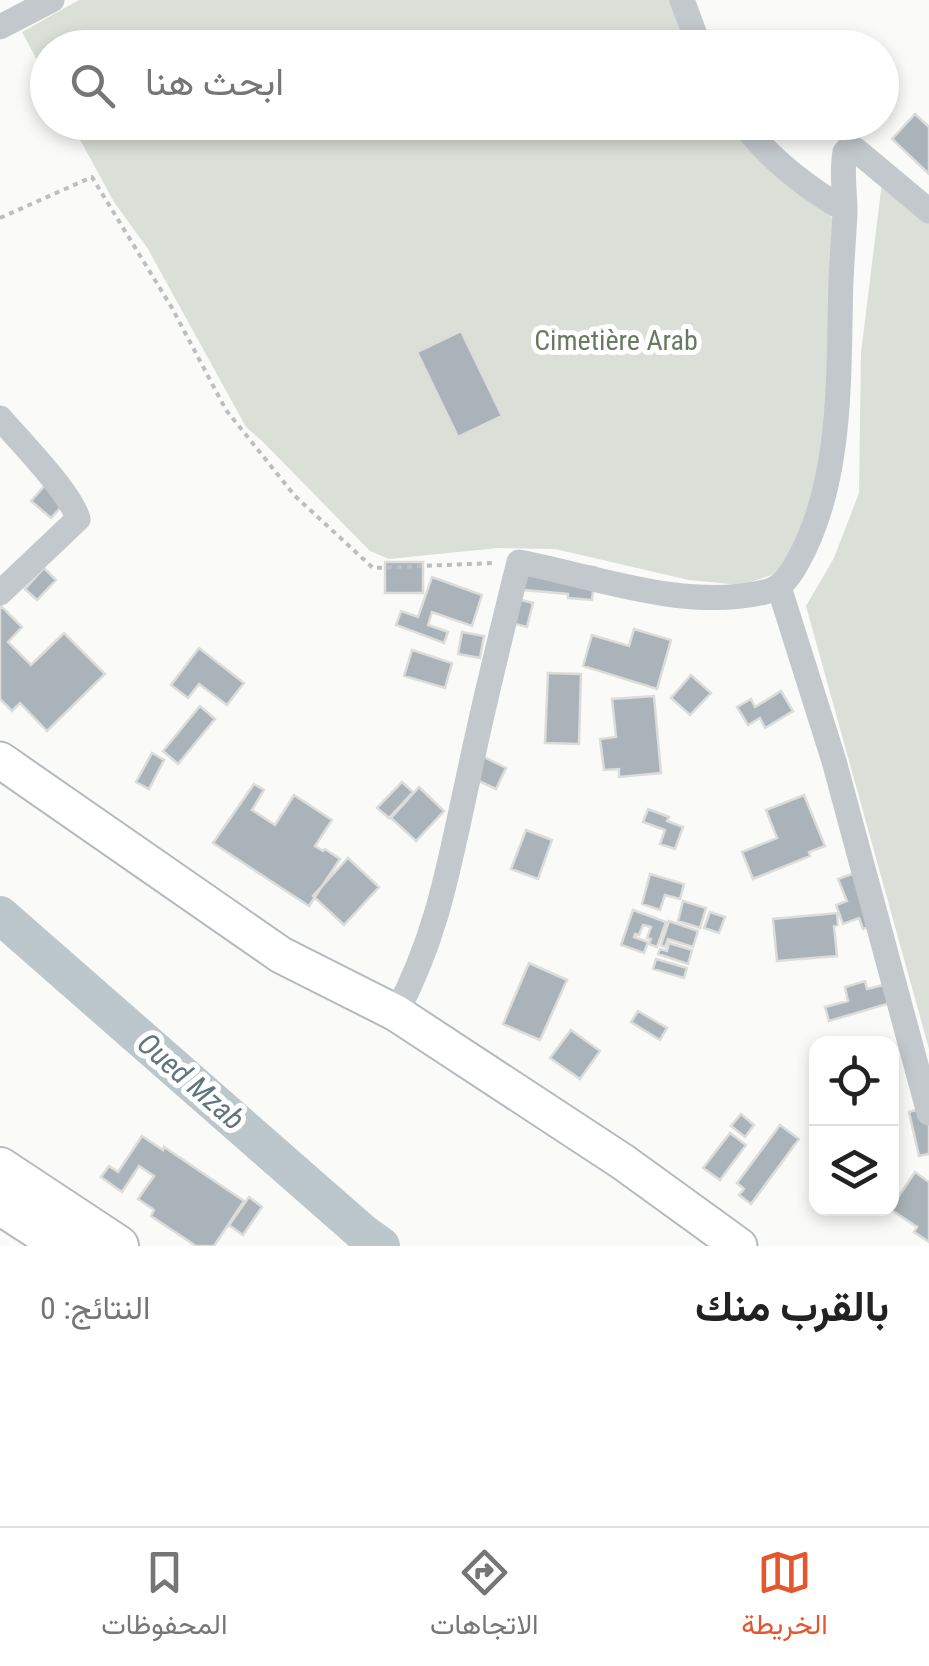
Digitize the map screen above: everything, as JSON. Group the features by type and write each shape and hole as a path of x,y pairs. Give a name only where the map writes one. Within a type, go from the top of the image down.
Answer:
{"main road":[{"path":"0,760 281,955 396,1014 609,1152 739,1246"},
{"path":"0,1168 118,1246"},
{"path":"0,1204 65,1246"}],"street":[{"path":"0,27 52,0"},
{"path":"682,0 693,30"},
{"path":"758,140 775,160 845,210"},
{"path":"396,1014 434,929 518,562 647,591 690,596 725,598 779,587 814,531 831,459 838,393 845,210 843,157 849,148 929,211"},
{"path":"0,418 74,507 78,519 0,594"},
{"path":"779,587 834,760 929,1113"}],"path":[{"path":"0,218 92,177 172,308 226,410 295,496 373,568 518,562"}],"green space":[{"path":"79,0 683,0 697,30 30,30 30,47 22,32"},
{"name":"Cimetière Arab","path":"80,140 763,140 839,226 831,450 792,568 742,585 689,580 555,549 498,548 389,559 370,551 246,427 148,249 114,202"},
{"path":"883,174 929,216 929,1049 806,606 834,558 859,493 861,353"}],"building":[{"path":"915,114 929,127 929,174 893,140 899,140 899,131"},
{"path":"461,331 502,416 458,437 417,352"},
{"path":"46,484 66,502 51,518 31,501"},
{"path":"517,559 596,567 592,600 514,589"},
{"path":"385,562 423,562 423,593 385,593"},
{"path":"44,568 56,580 37,600 25,589"},
{"path":"432,577 482,595 472,626 432,612 428,625 448,632 444,643 396,625 401,611 418,617"},
{"path":"510,597 533,603 527,627 504,621"},
{"path":"0,605 22,627 8,642 31,665 64,633 105,674 47,731 20,703 12,711 0,699"},
{"path":"634,629 671,640 657,689 583,666 592,635 629,646"},
{"path":"462,632 484,636 480,658 458,654"},
{"path":"199,648 244,683 227,705 199,684 188,698 171,685"},
{"path":"412,650 452,663 445,688 404,676"},
{"path":"548,673 581,674 579,744 545,743"},
{"path":"691,675 711,693 690,715 671,698"},
{"path":"781,691 793,711 765,728 760,718 748,725 737,707 751,699 755,707"},
{"path":"654,696 661,773 619,777 619,769 604,770 600,739 616,737 612,699"},
{"path":"200,706 215,719 178,764 163,751"},
{"path":"152,753 164,760 149,789 136,782"},
{"path":"478,754 506,768 496,789 468,776"},
{"path":"402,782 413,792 389,818 377,808"},
{"path":"254,784 264,790 252,810 275,825 294,795 332,820 315,846 340,859 309,906 213,843"},
{"path":"419,787 444,811 416,841 391,818"},
{"path":"804,795 825,846 753,879 742,852 777,838 766,810"},
{"path":"648,809 683,827 675,849 660,844 665,830 643,822"},
{"path":"526,830 552,840 538,879 511,869"},
{"path":"348,858 379,887 344,925 313,896"},
{"path":"863,870 882,922 863,929 859,918 843,924 836,905 847,901 838,879"},
{"path":"650,874 684,884 680,899 665,895 660,910 642,904"},
{"path":"683,901 706,908 700,928 678,921"},
{"path":"633,910 666,922 657,947 649,944 651,939 647,938 651,927 643,925 639,935 635,934 634,937 648,942 644,953 621,945"},
{"path":"710,912 725,917 719,933 704,928"},
{"path":"837,913 837,956 777,961 773,919"},
{"path":"669,921 698,931 693,947 668,939 665,947 661,945"},
{"path":"669,943 692,950 688,964 658,954 660,949 667,951"},
{"path":"656,959 687,968 684,978 653,969"},
{"path":"529,963 567,980 540,1040 503,1024"},
{"path":"865,981 867,989 892,983 897,1001 829,1021 825,1007 848,1001 845,987"},
{"path":"638,1011 667,1028 660,1040 631,1022"},
{"path":"571,1030 600,1051 580,1079 550,1058"},
{"path":"929,1099 929,1154 919,1156 909,1112"},
{"path":"741,1114 754,1125 745,1137 731,1126"},
{"path":"780,1125 799,1139 751,1204 739,1195 744,1189 737,1183"},
{"path":"730,1133 746,1145 720,1180 703,1168"},
{"path":"142,1136 244,1201 214,1246 196,1246 151,1216 154,1210 138,1199 154,1176 139,1166 122,1192 101,1177 109,1166 118,1172"},
{"path":"915,1172 929,1182 929,1242 914,1232 917,1227 899,1215 899,1196"},
{"path":"249,1197 262,1207 243,1235 229,1225"}],"waterway":[{"name":"Oued Mzab","path":"0,915 381,1246"}]}
